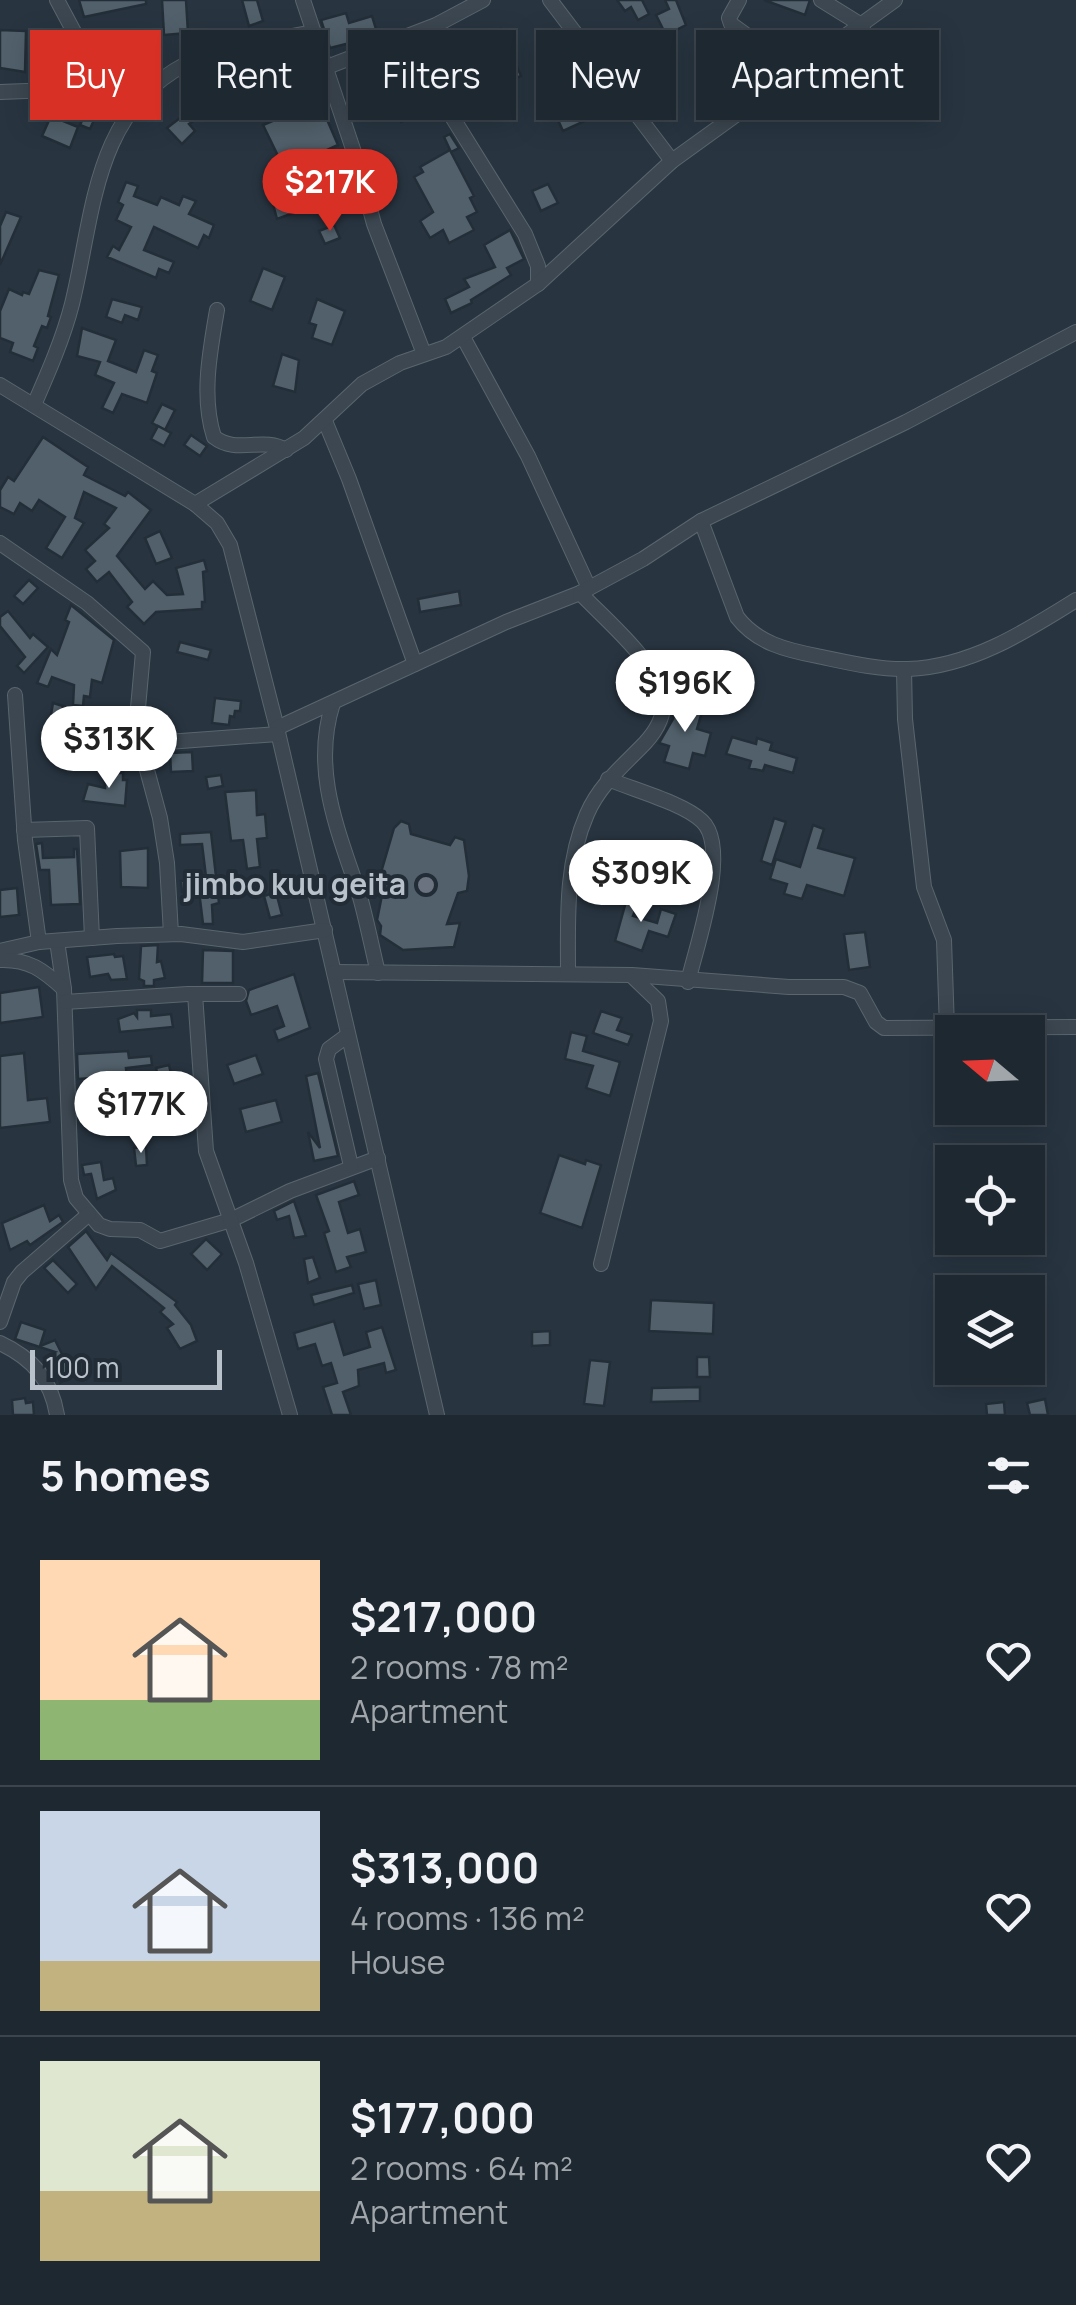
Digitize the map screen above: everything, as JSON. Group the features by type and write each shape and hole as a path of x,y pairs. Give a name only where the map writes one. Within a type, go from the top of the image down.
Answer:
{"street":[{"path":"57,0 73,30"},
{"path":"304,0 312,30"},
{"path":"550,0 672,161"},
{"path":"739,0 729,18 740,30"},
{"path":"821,0 863,26"},
{"path":"857,30 895,0"},
{"path":"419,30 475,3"},
{"path":"328,69 374,224 424,354"},
{"path":"0,92 30,91"},
{"path":"34,405 72,304 85,228 100,174 123,120"},
{"path":"454,120 526,234 538,266 538,284"},
{"path":"196,504 286,450 362,384 463,337 538,284 672,161 730,120"},
{"path":"217,310 208,373 214,438 227,446 265,442 286,450"},
{"path":"140,744 278,731 415,664 584,590 701,522 906,422 1076,332"},
{"path":"463,337 528,456 584,590 651,672 663,697 662,713 654,732 608,779 587,814 570,881 568,973"},
{"path":"0,385 196,504 217,523 230,545 278,731 437,1415"},
{"path":"325,420 415,664"},
{"path":"701,522 737,617 758,639 806,654 904,669 960,660 993,648 1076,600"},
{"path":"0,543 60,582 140,647 144,659 138,708 140,744 160,818 167,863 170,934"},
{"path":"904,669 909,756 924,886 944,940 947,1015"},
{"path":"15,695 24,830 39,942"},
{"path":"334,702 327,723 324,776 378,972"},
{"path":"608,779 689,812 702,821 710,834 713,877 688,982"},
{"path":"24,830 87,828 92,938"},
{"path":"0,951 57,940 170,934 244,942 324,930"},
{"path":"57,940 64,995 71,1180 76,1198 103,1228 131,1228 160,1242 231,1220 278,1196 378,1158"},
{"path":"0,960 26,961 64,995 240,994"},
{"path":"334,972 510,976 568,973 851,988 860,993 879,1026 935,1029"},
{"path":"601,1264 661,1021 658,1001 632,975"},
{"path":"196,994 206,1151 290,1415"},
{"path":"1045,1027 1076,1027"},
{"path":"348,1035 329,1049 326,1059 352,1166"},
{"path":"0,1322 14,1282 22,1272 89,1214"},
{"path":"0,1343 22,1354 46,1380 58,1415"}],"building":[{"path":"79,0 146,0 146,4 84,17"},
{"path":"162,0 186,0 188,30 164,35"},
{"path":"242,0 257,0 263,21 249,26"},
{"path":"617,0 642,0 649,14 638,20 631,7 625,11"},
{"path":"665,0 676,0 686,25 664,30 656,15 669,9"},
{"path":"764,0 810,0 805,15"},
{"path":"346,13 349,23 372,16 376,30 348,30 348,44 330,48 328,30 324,30 321,20"},
{"path":"0,30 26,31 25,72 0,68"},
{"path":"181,117 195,120 189,124 195,131 182,144 167,128"},
{"path":"49,120 78,127 70,148 42,136"},
{"path":"82,120 94,120 90,129 80,125"},
{"path":"275,120 327,120 338,145 301,162 298,154 281,162 263,125"},
{"path":"558,120 587,120 563,131"},
{"path":"450,134 459,148 451,152 444,137"},
{"path":"450,150 474,196 470,198 477,212 467,217 474,230 449,243 443,230 430,238 420,221 433,212 414,177 423,172 420,167"},
{"path":"338,178 347,198 277,219 270,193 292,184 298,200"},
{"path":"126,182 138,186 134,196 157,205 161,197 179,205 183,196 196,201 189,214 214,225 209,238 204,235 198,248 154,227 144,250 174,262 169,273 159,269 156,278 107,257 113,246 119,250 131,227 116,220"},
{"path":"548,184 558,203 541,211 532,191"},
{"path":"6,212 21,217 0,265 0,226"},
{"path":"334,225 340,238 325,244 319,231"},
{"path":"510,230 524,259 507,268 511,275 451,313 445,299 469,287 464,279 495,267 484,245"},
{"path":"263,268 285,277 272,310 250,301"},
{"path":"39,270 59,275 48,316 51,317 47,328 42,326 33,361 10,352 13,343 0,338 0,311 9,289 29,294"},
{"path":"112,299 142,307 138,320 125,315 122,323 106,317"},
{"path":"317,299 345,311 332,345 312,338 316,325 309,323"},
{"path":"82,328 116,340 108,361 136,372 144,350 158,355 152,371 157,373 147,403 122,394 113,413 102,408 114,383 95,375 100,362 77,356"},
{"path":"282,354 299,360 295,392 273,386"},
{"path":"162,404 175,410 165,430 152,423"},
{"path":"158,426 171,433 164,446 151,439"},
{"path":"191,435 207,446 200,456 184,445"},
{"path":"43,437 88,467 84,475 125,496 128,492 151,510 117,556 145,589 153,581 167,595 183,594 176,568 204,560 207,571 203,572 202,609 156,612 144,624 127,607 132,602 109,572 97,582 86,569 95,561 85,550 109,528 104,524 116,508 84,492 75,518 84,523 62,558 46,548 65,517 39,500 32,511 20,503 14,514 0,507 0,490 8,477 14,481"},
{"path":"160,531 172,558 156,564 145,538"},
{"path":"29,580 38,588 23,604 14,596"},
{"path":"459,591 461,605 420,612 418,599"},
{"path":"71,605 114,640 102,683 92,680 90,697 84,696 83,706 73,705 74,685 52,677 48,687 37,683 51,649 57,655"},
{"path":"8,611 30,638 33,634 48,647 24,673 17,666 25,657 0,626 0,617"},
{"path":"180,642 211,650 208,660 177,652"},
{"path":"215,698 241,701 240,711 230,716 229,725 212,723"},
{"path":"679,698 704,705 697,729 711,733 705,756 693,753 689,769 664,762 669,746 659,743 673,719"},
{"path":"53,703 63,706 59,728 49,726"},
{"path":"732,737 756,744 757,738 772,743 770,750 797,758 793,773 765,765 763,771 749,768 751,761 726,754"},
{"path":"192,752 193,771 171,772 170,753"},
{"path":"105,773 123,773 123,780 127,780 125,806 83,801 88,784 105,788"},
{"path":"221,775 223,786 208,789 206,777"},
{"path":"256,790 257,815 265,814 267,838 257,839 260,867 247,869 243,840 231,841 225,792"},
{"path":"774,818 786,822 772,865 761,861"},
{"name":"jimbo kuu geita","path":"401,821 409,824 411,834 450,845 455,837 464,840 467,891 458,893 447,924 460,923 454,947 403,950 380,935 377,920 385,880 380,876 394,828"},
{"path":"813,825 824,829 818,848 855,858 844,896 807,885 802,899 784,894 787,884 770,879 776,859 800,867"},
{"path":"211,832 219,903 212,905 213,924 203,924 199,891 182,892 181,881 206,877 202,844 180,845 180,834"},
{"path":"42,843 43,858 74,857 77,849 80,904 51,905 49,870 40,870 36,844"},
{"path":"148,848 148,888 121,887 120,851"},
{"path":"17,888 19,915 0,917 0,890"},
{"path":"629,891 641,895 633,916 657,923 661,909 676,914 668,937 649,931 642,951 615,941"},
{"path":"276,892 282,915 270,918 264,896"},
{"path":"865,932 870,967 849,970 844,934"},
{"path":"158,945 157,962 161,961 165,978 154,980 154,986 144,986 139,979 141,946"},
{"path":"203,950 233,951 233,983 202,983"},
{"path":"123,956 127,979 111,980 108,974 90,977 87,957"},
{"path":"294,974 310,1028 278,1041 274,1030 284,1026 277,1006 251,1015 246,1001 249,990"},
{"path":"39,987 43,1017 0,1023 0,993"},
{"path":"137,1010 151,1010 151,1016 171,1014 173,1027 120,1032 118,1019 134,1013 137,1017"},
{"path":"601,1011 622,1018 617,1030 632,1035 628,1045 593,1033"},
{"path":"571,1032 587,1036 583,1051 620,1062 610,1096 586,1088 593,1066 565,1059"},
{"path":"128,1051 129,1058 151,1056 152,1065 126,1068 128,1091 92,1094 91,1078 78,1079 77,1054"},
{"path":"24,1053 28,1100 47,1098 50,1122 0,1128 0,1056"},
{"path":"256,1055 263,1074 234,1084 227,1065"},
{"path":"169,1065 173,1083 160,1086 156,1068"},
{"path":"318,1073 338,1156 314,1161 308,1132 320,1148 306,1076"},
{"path":"276,1100 282,1122 246,1132 240,1109"},
{"path":"146,1147 147,1165 136,1166 134,1148"},
{"path":"559,1155 601,1165 582,1228 540,1213"},
{"path":"101,1162 104,1180 113,1178 116,1190 97,1199 91,1174 84,1175 82,1165"},
{"path":"354,1181 359,1195 339,1202 348,1233 360,1229 366,1252 347,1257 351,1267 336,1272 324,1233 329,1231 316,1195"},
{"path":"294,1201 306,1236 294,1238 289,1216 277,1220 274,1211"},
{"path":"44,1205 50,1221 59,1215 63,1222 30,1245 27,1241 10,1250 2,1223"},
{"path":"86,1231 107,1260 111,1253 177,1302 175,1305 191,1325 197,1341 180,1349 167,1328 173,1324 160,1312 164,1308 112,1266 96,1289 68,1247"},
{"path":"206,1239 222,1254 207,1270 191,1254"},
{"path":"313,1257 320,1278 308,1283 304,1259"},
{"path":"53,1260 77,1284 68,1293 44,1268"},
{"path":"376,1280 381,1305 364,1309 358,1284"},
{"path":"352,1285 354,1293 314,1305 311,1295"},
{"path":"651,1300 714,1303 713,1334 649,1331"},
{"path":"334,1321 344,1355 370,1347 366,1332 382,1327 396,1370 386,1373 384,1363 358,1370 359,1386 343,1392 351,1415 332,1415 323,1387 337,1383 331,1363 322,1366 315,1344 298,1349 294,1333"},
{"path":"21,1322 45,1330 40,1346 55,1340 73,1376 60,1383 51,1354 55,1352 15,1339"},
{"path":"550,1331 550,1345 532,1346 532,1332"},
{"path":"697,1357 709,1357 710,1377 697,1377"},
{"path":"590,1360 610,1362 604,1406 584,1404"},
{"path":"700,1387 700,1401 651,1402 652,1388"},
{"path":"25,1398 26,1403 33,1402 34,1415 13,1415 12,1400"},
{"path":"1045,1399 1048,1415 1030,1415 1027,1403"},
{"path":"1004,1402 1005,1415 987,1415 986,1404"}],"place":[{"name":"jimbo kuu geita","path":"426,885"}]}
